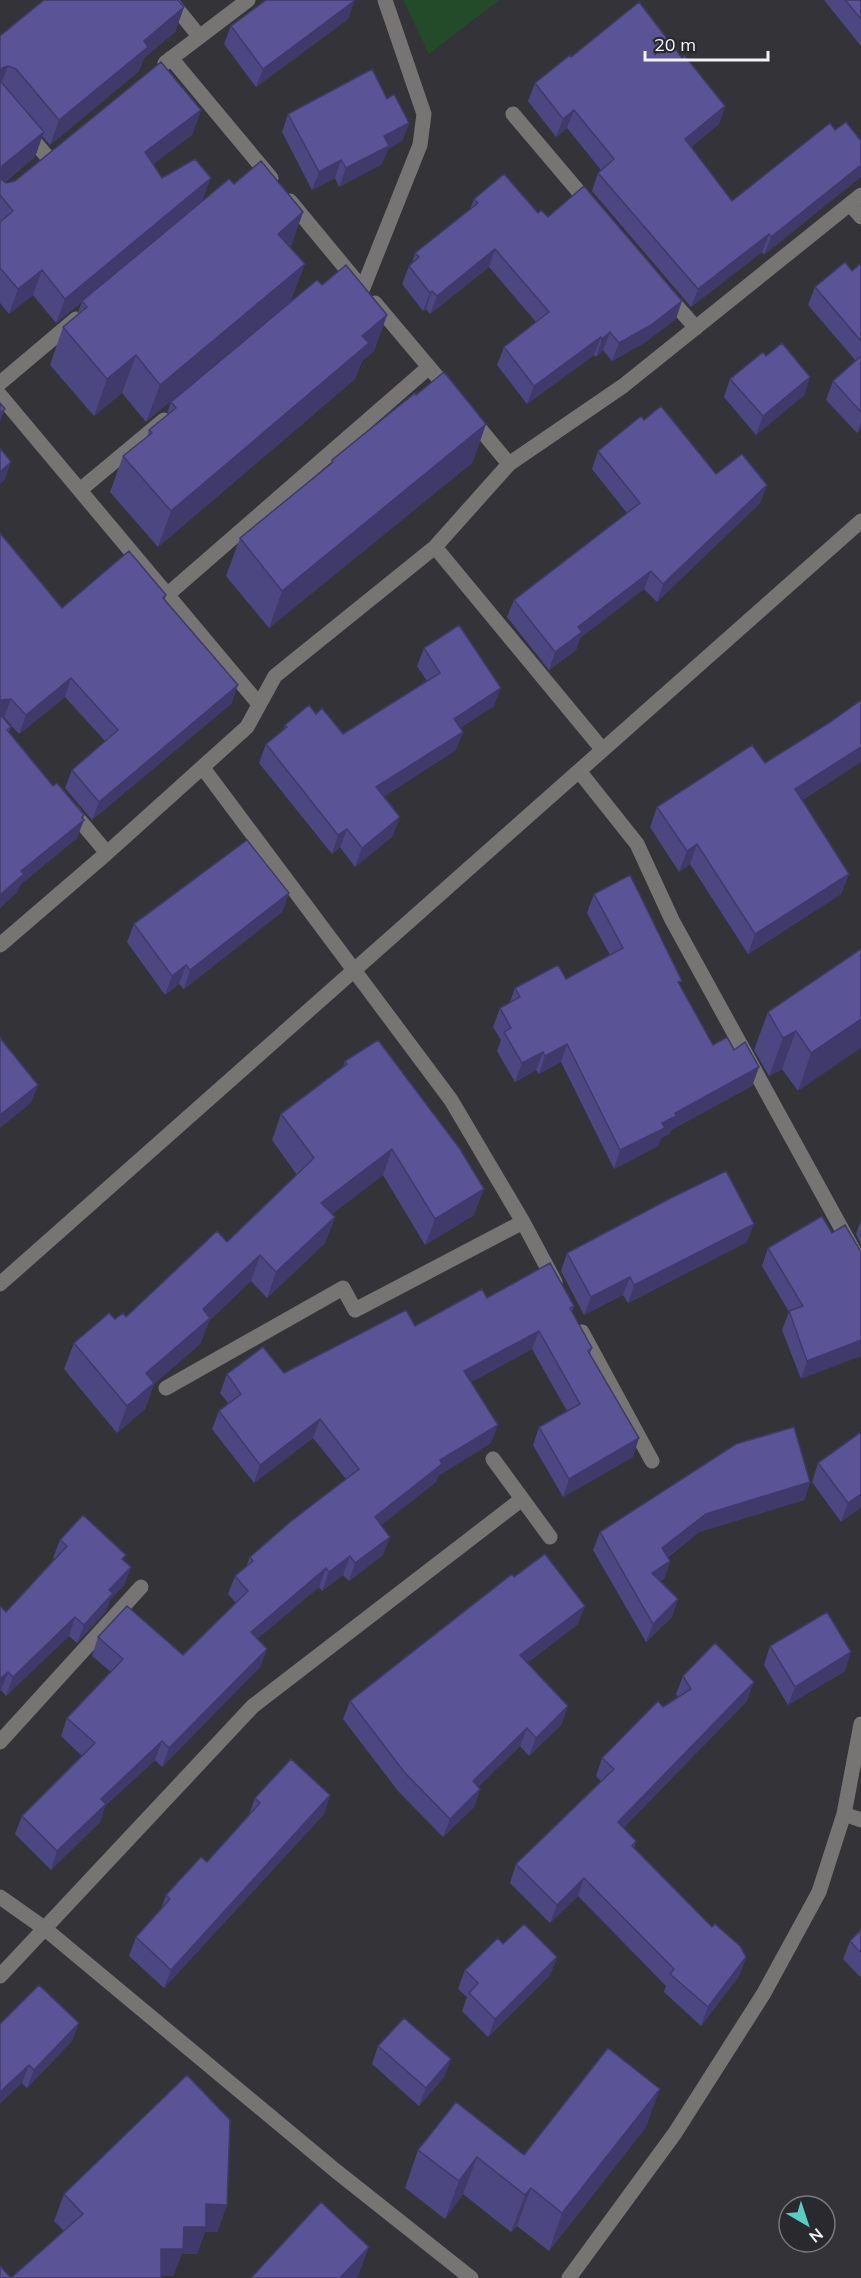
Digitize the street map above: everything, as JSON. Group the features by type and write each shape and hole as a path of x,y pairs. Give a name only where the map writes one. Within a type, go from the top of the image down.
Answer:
{"street":[{"path":"170,0 199,36"},
{"path":"154,72 248,0"},
{"path":"363,288 420,145 424,114 385,0"},
{"path":"171,58 256,170 341,272 363,288 509,464"},
{"path":"0,100 49,159"},
{"path":"513,114 597,212"},
{"path":"0,945 107,854 247,727 258,703 275,676 435,547 509,464 622,386 855,199 861,217"},
{"path":"658,284 696,328"},
{"path":"0,383 90,308"},
{"path":"167,595 429,367"},
{"path":"0,395 258,703"},
{"path":"80,490 172,414"},
{"path":"0,1284 861,521"},
{"path":"435,547 602,750"},
{"path":"203,768 451,1100 523,1222 562,1295"},
{"path":"579,771 638,844 678,930 861,1264"},
{"path":"61,799 107,854"},
{"path":"166,1388 343,1288 355,1310 523,1222"},
{"path":"574,1316 652,1461"},
{"path":"493,1459 550,1537"},
{"path":"0,1976 253,1706 522,1499"},
{"path":"0,1742 141,1587"},
{"path":"569,2278 675,2133 764,1993 819,1892 844,1814 861,1724"},
{"path":"844,1814 861,1820"},
{"path":"0,1898 44,1928 308,2148 471,2278"}],"green space":[{"path":"403,0 499,0 429,54"}],"building":[{"path":"44,0 178,0 184,7 144,41 148,47 59,120 16,69 8,66 2,68 0,75 0,36"},
{"path":"266,0 354,1 263,69 231,26"},
{"path":"845,0 861,0 861,19"},
{"path":"639,2 682,58 685,56 725,106 685,139 732,201 830,123 835,130 846,122 861,141 861,165 771,237 769,234 698,289 598,173 614,159 574,110 563,119 535,83"},
{"path":"161,62 201,110 145,152 162,178 195,159 211,178 65,299 42,270 18,289 0,268 0,222 13,211 0,195 0,176 6,183 15,181"},
{"path":"372,69 387,99 394,94 409,123 384,136 389,146 346,168 341,160 319,172 288,114"},
{"path":"0,78 44,132 2,166 0,173"},
{"path":"261,161 303,212 278,234 305,264 160,385 136,355 107,379 63,327 87,307 82,301 229,179 234,184"},
{"path":"504,174 538,213 541,210 548,217 584,186 682,301 651,325 619,343 610,332 602,339 601,337 534,386 504,347 549,312 495,249 437,296 432,291 430,293 409,266 419,257 415,253 478,203 474,199"},
{"path":"845,262 852,271 861,263 861,341 815,287"},
{"path":"346,265 387,315 362,336 369,343 171,511 123,456 152,433 149,430 176,408 171,402 317,280 322,285"},
{"path":"782,343 810,377 763,416 730,379 763,352 766,356"},
{"path":"861,356 861,412 833,381"},
{"path":"444,372 486,424 282,591 240,538 333,462 332,460"},
{"path":"0,403 5,409 0,413"},
{"path":"661,406 716,474 742,454 767,485 663,584 651,571 578,627 582,632 555,652 514,600 640,503 598,451 641,416 644,420"},
{"path":"0,448 11,462 0,472"},
{"path":"0,533 62,608 129,551 166,595 163,598 238,685 99,802 72,770 118,730 71,678 26,715 11,699 0,702"},
{"path":"459,625 501,688 454,719 463,732 376,787 400,817 362,848 347,829 338,835 266,744 309,705 316,714 322,708 343,734 440,673 424,648"},
{"path":"861,700 861,747 795,789 849,874 755,934 697,844 687,851 657,807 752,745 765,763"},
{"path":"0,714 11,727 7,730 53,786 57,783 84,815 82,817 84,820 21,871 24,874 0,895"},
{"path":"247,840 289,893 190,970 186,965 172,976 134,924"},
{"path":"630,875 682,981 678,982 713,1045 727,1037 734,1050 745,1042 759,1067 675,1113 676,1116 662,1123 665,1128 620,1150 567,1044 545,1056 543,1052 522,1063 504,1032 511,1028 500,1008 520,997 515,988 558,965 566,979 623,948 594,894"},
{"path":"861,949 861,1019 811,1053 796,1031 783,1038 768,1012"},
{"path":"0,1038 38,1085 0,1115"},
{"path":"378,1040 460,1149 484,1189 435,1219 392,1149 321,1203 335,1217 276,1272 260,1255 203,1309 210,1318 146,1373 154,1383 127,1406 74,1343 109,1313 115,1319 123,1313 126,1317 217,1231 227,1242 314,1158 281,1114 347,1064 345,1061"},
{"path":"726,1171 754,1224 634,1285 630,1277 591,1297 567,1253"},
{"path":"822,1216 832,1233 845,1225 861,1252 861,1340 807,1361 789,1311 803,1306 768,1248"},
{"path":"550,1263 574,1306 570,1308 592,1348 588,1351 639,1438 569,1479 539,1427 580,1404 539,1331 464,1371 498,1425 440,1460 442,1464 375,1517 390,1537 355,1563 350,1556 329,1572 326,1568 251,1632 267,1649 169,1748 162,1741 101,1799 106,1804 57,1851 22,1816 95,1743 67,1718 123,1659 98,1637 127,1606 183,1655 248,1591 235,1576 253,1561 250,1557 290,1522 359,1469 320,1419 260,1465 219,1411 241,1394 227,1374 263,1347 284,1373 406,1310 415,1326 482,1289 487,1298"},
{"path":"794,1427 810,1482 706,1514 662,1548 670,1561 652,1573 678,1599 653,1624 600,1532 736,1444"},
{"path":"861,1432 861,1494 848,1503 818,1463"},
{"path":"83,1515 126,1555 122,1559 131,1567 109,1590 113,1593 84,1625 75,1617 13,1677 8,1672 0,1679 0,1606 6,1612 67,1546 60,1540"},
{"path":"545,1554 585,1606 520,1655 568,1706 536,1738 527,1728 473,1781 480,1789 450,1819 405,1773 350,1701 512,1574 514,1577"},
{"path":"827,1612 851,1652 795,1687 770,1646"},
{"path":"715,1643 754,1682 618,1822 636,1841 632,1846 712,1927 715,1924 740,1946 746,1957 708,2007 670,1974 674,1969 584,1878 557,1905 516,1864 614,1769 602,1758 658,1701 663,1707 691,1689 683,1676"},
{"path":"291,1759 330,1795 171,1970 136,1937 170,1899 166,1895 201,1857 207,1862 260,1803 255,1798"},
{"path":"524,1924 557,1957 495,2019 469,1993 478,1983 465,1970 498,1938 503,1944"},
{"path":"861,1930 861,1953 850,1941"},
{"path":"39,1985 79,2023 34,2070 29,2065 0,2092 0,2024"},
{"path":"404,2018 451,2059 426,2088 378,2046"},
{"path":"608,2048 660,2089 562,2213 531,2188 525,2195 477,2157 459,2181 418,2150 456,2102 524,2155"},
{"path":"187,2075 230,2120 227,2205 206,2204 206,2227 184,2227 183,2249 161,2249 161,2278 11,2278 83,2214 64,2194"},
{"path":"321,2202 369,2247 340,2278 251,2278"},
{"path":"0,2266 11,2278 0,2278"}]}
